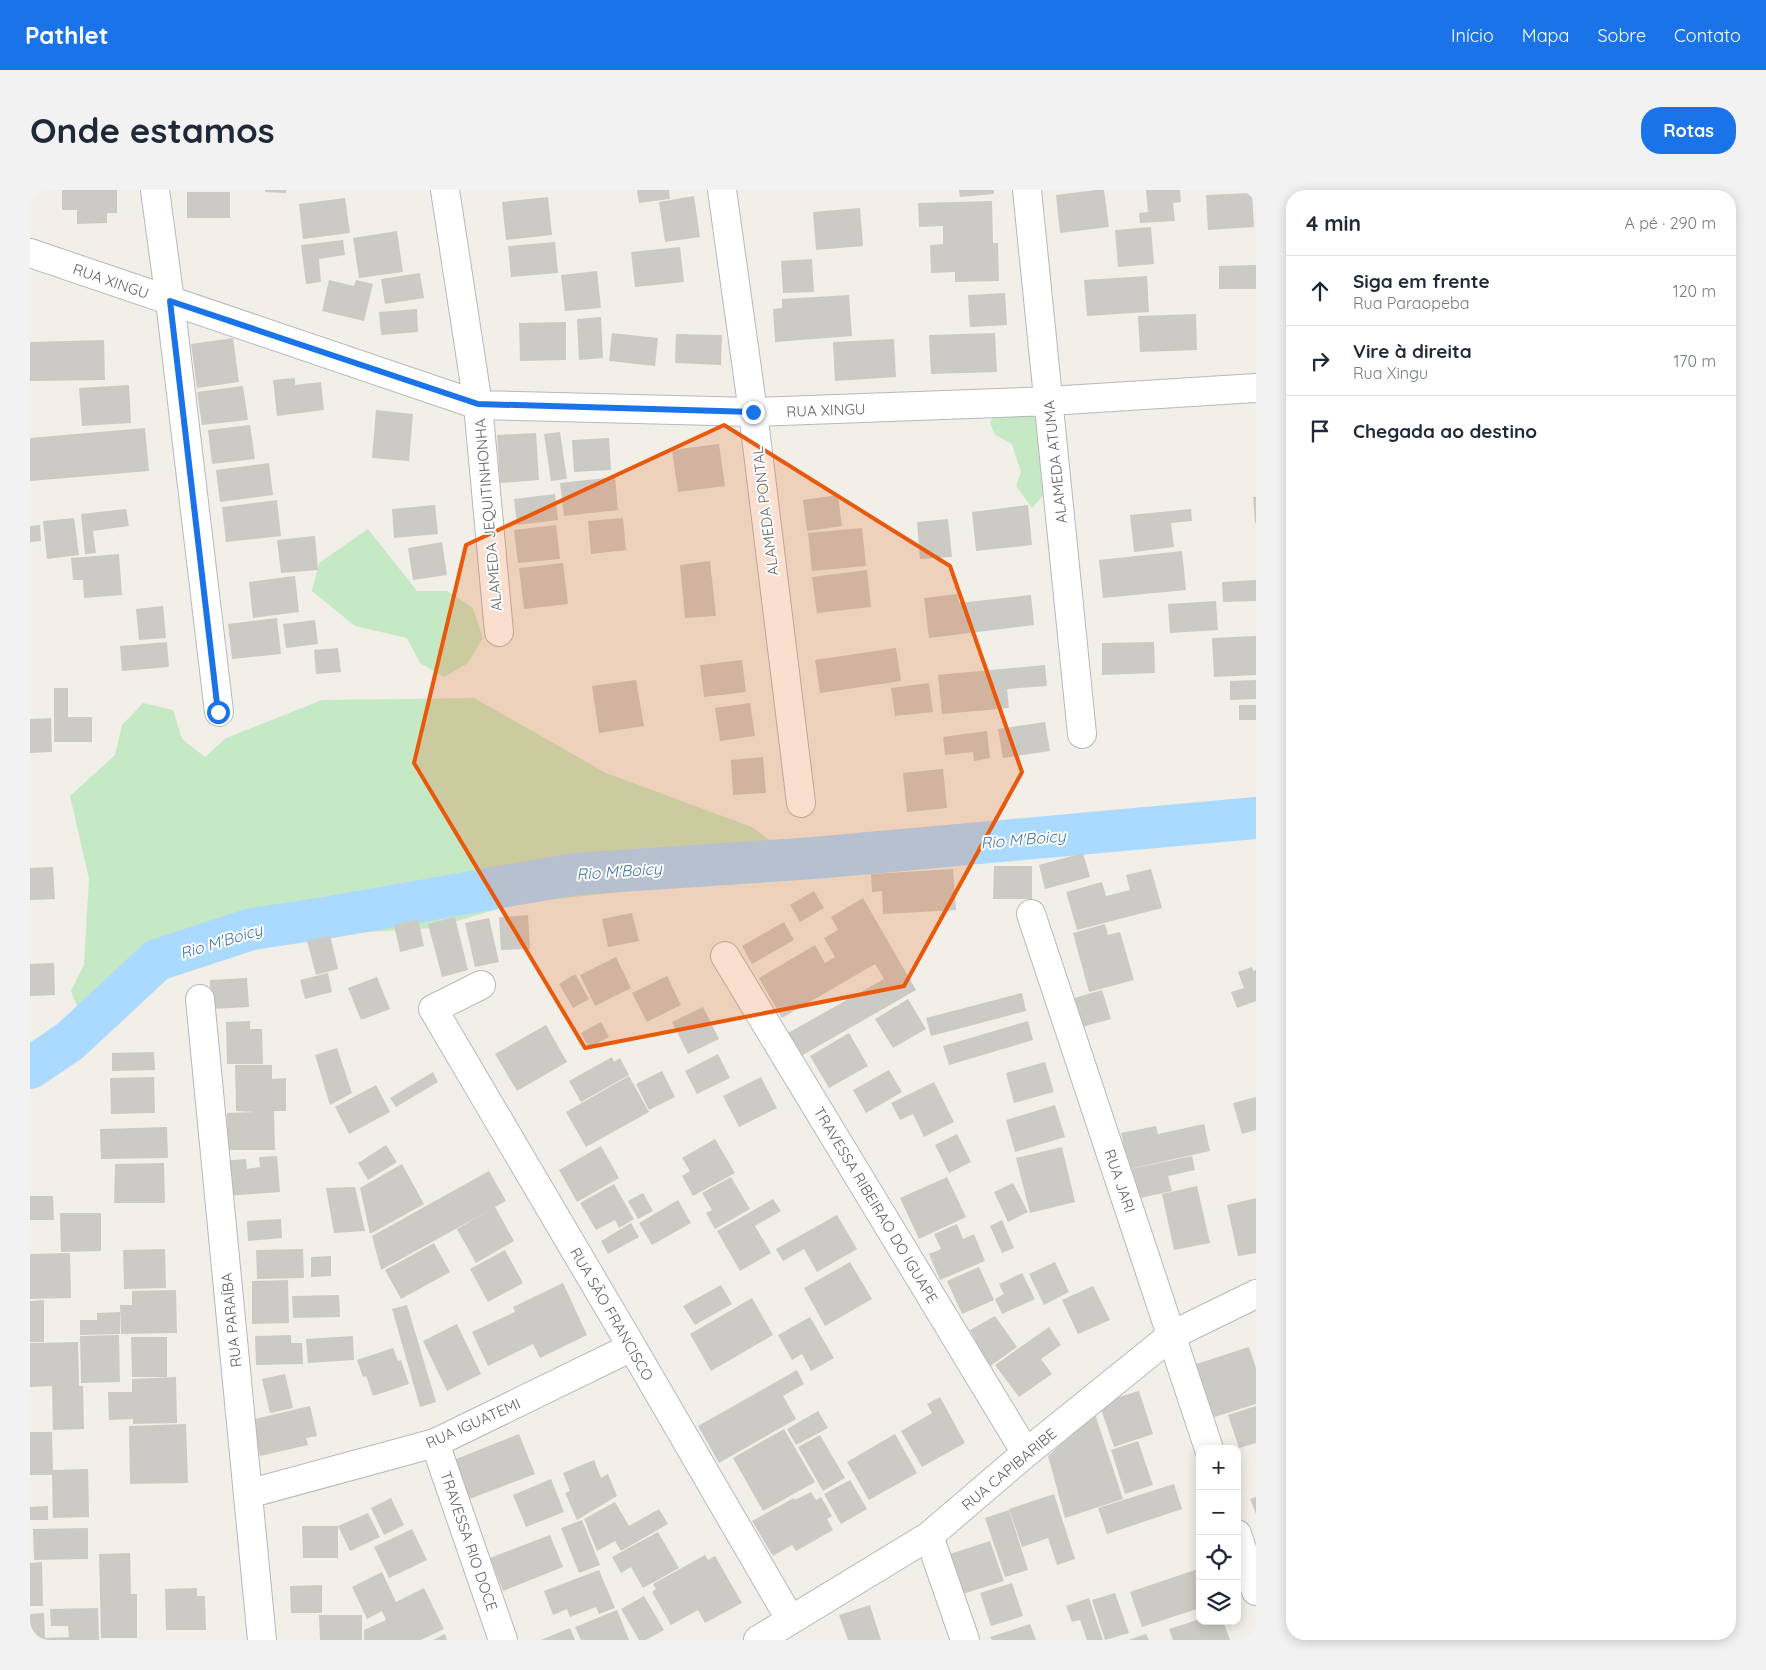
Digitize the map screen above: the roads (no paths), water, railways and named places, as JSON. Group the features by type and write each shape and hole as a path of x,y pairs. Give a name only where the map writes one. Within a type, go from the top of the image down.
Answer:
{"street":[{"path":"155,190 170,301 218,712"},
{"name":"ALAMEDA JEQUITINHONHA","path":"445,190 478,404 499,632"},
{"name":"ALAMEDA PONTAL","path":"722,190 753,412 801,803"},
{"name":"ALAMEDA ATUMA","path":"1027,190 1082,734"},
{"name":"RUA XINGU","path":"30,253 478,404 753,412 1049,401 1256,388"},
{"name":"RUA JARI","path":"1031,914 1208,1445"},
{"name":"TRAVESSA RIBEIRAO DO IGUAPE","path":"725,956 1026,1453"},
{"name":"RUA SÃO FRANCISCO","path":"482,985 433,1009 790,1619"},
{"name":"RUA PARAÍBA","path":"200,1000 262,1640"},
{"name":"RUA CAPIBARIBE","path":"758,1640 930,1536 1026,1453 1172,1335 1256,1294"},
{"name":"RUA IGUATEMI","path":"248,1494 435,1443 632,1347"},
{"name":"TRAVESSA RIO DOCE","path":"435,1443 503,1640"},
{"path":"1237,1535 1256,1591"},
{"path":"930,1536 965,1640"}],"waterway":[{"name":"Rio M'Boicy","path":"30,1068 70,1041 157,960 252,929 575,874 814,858 1256,818"}]}
